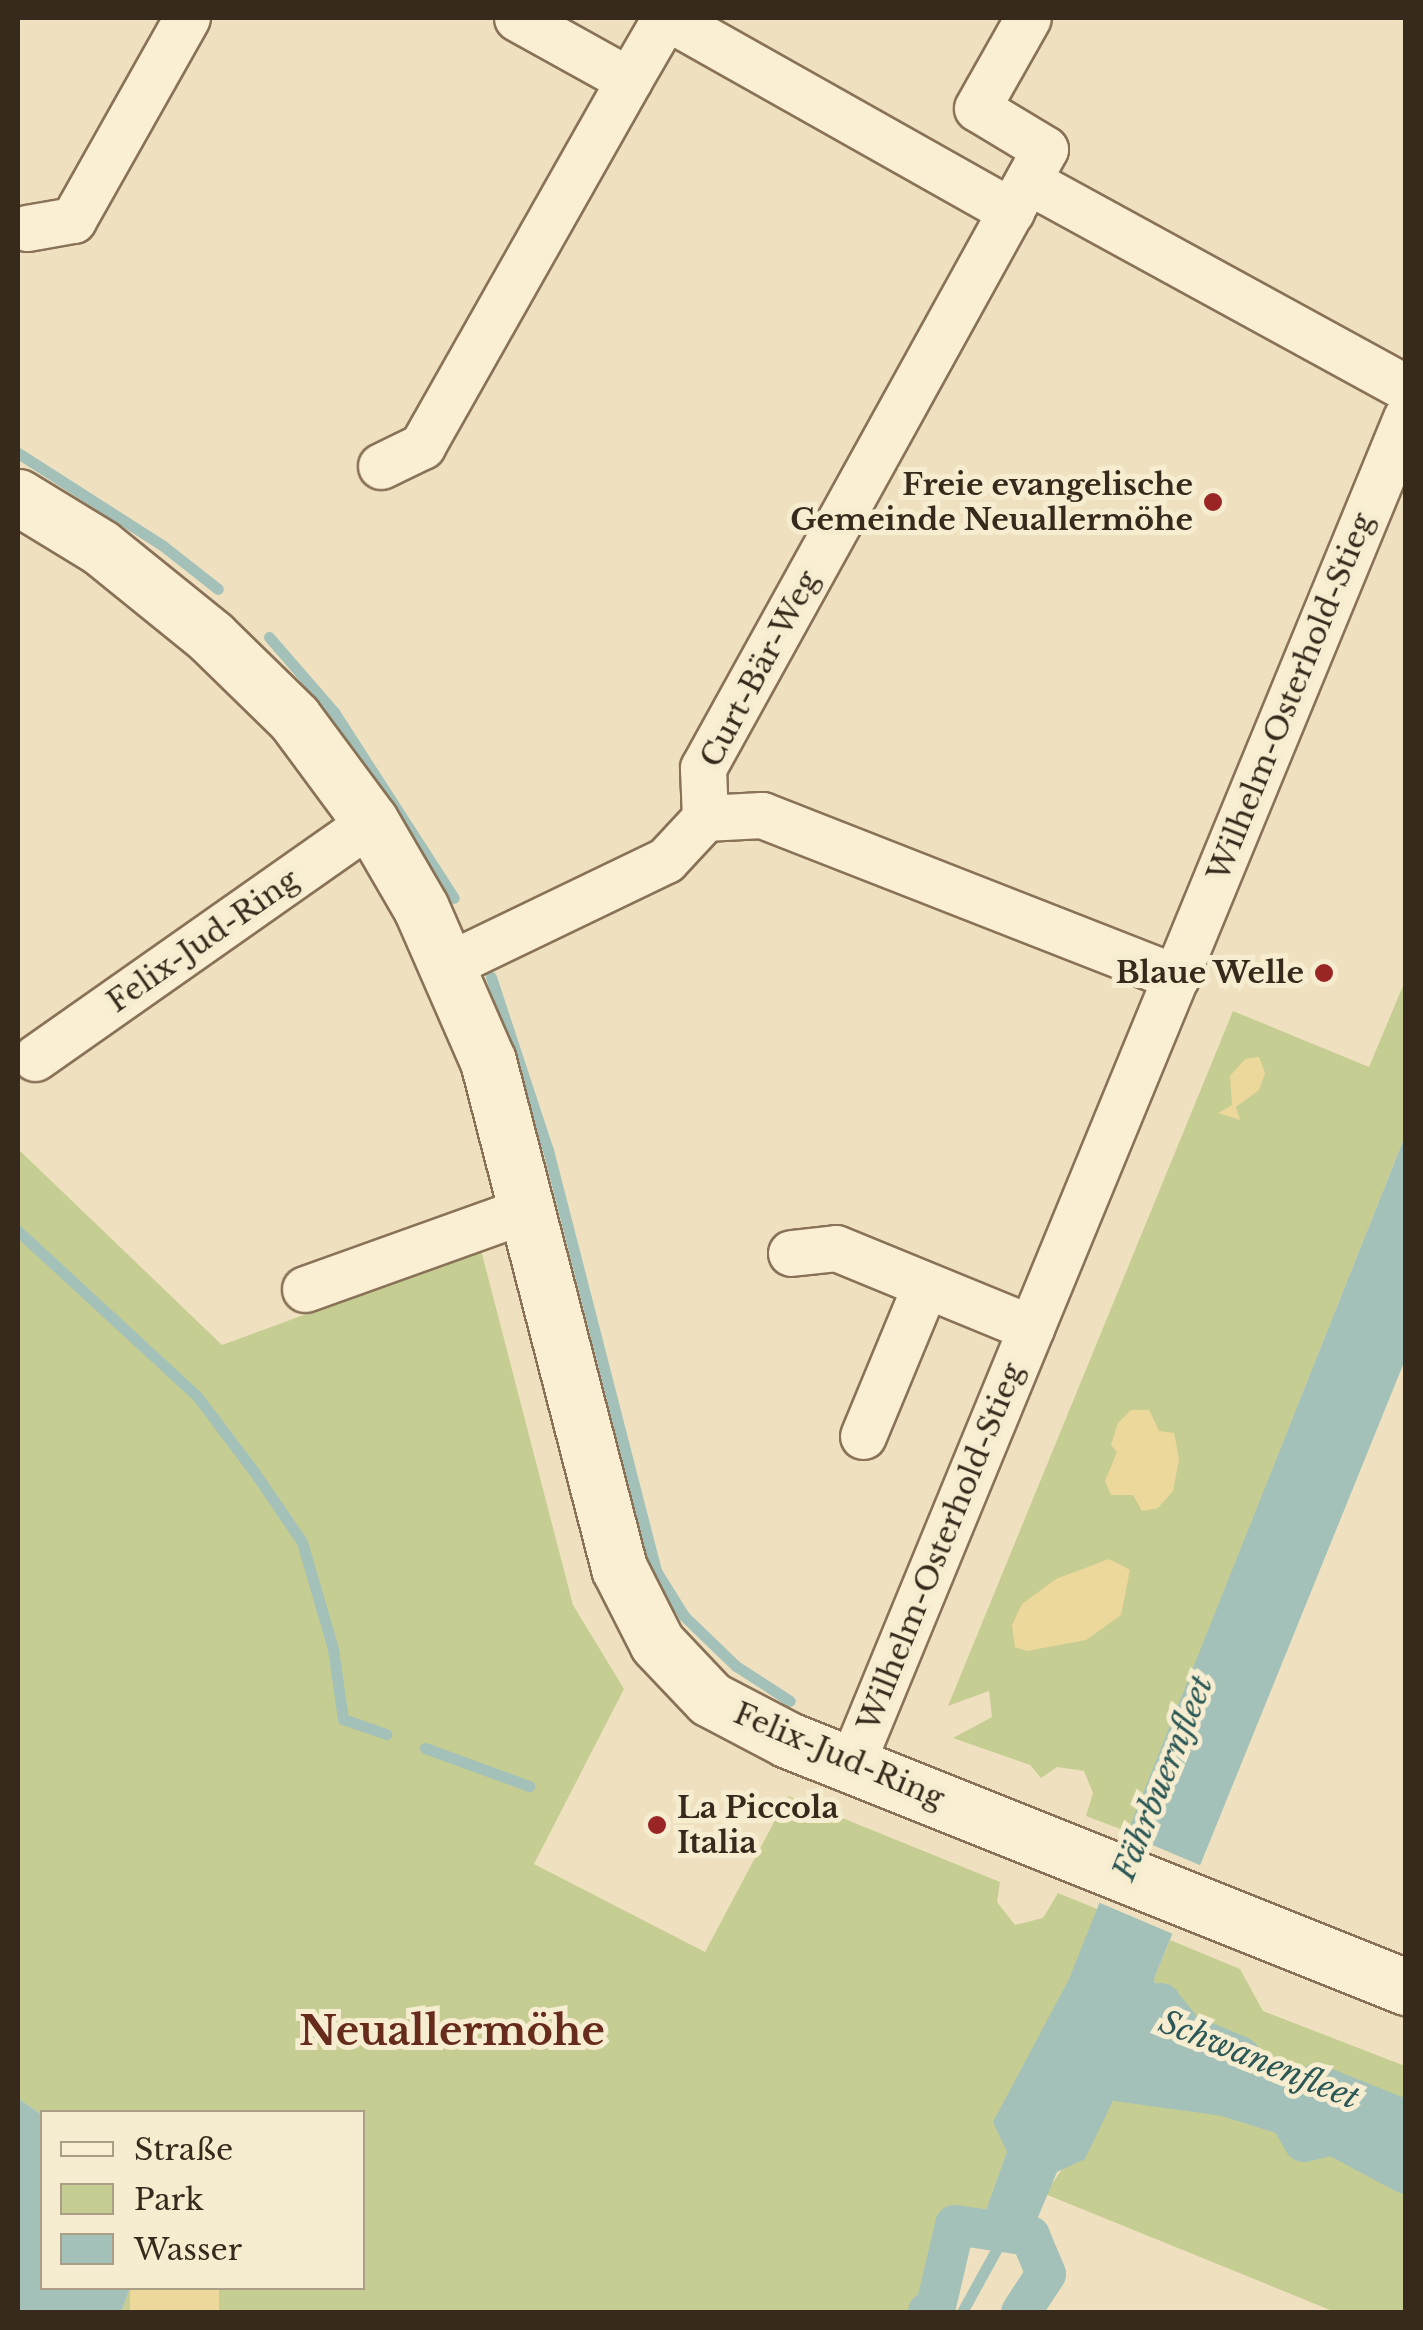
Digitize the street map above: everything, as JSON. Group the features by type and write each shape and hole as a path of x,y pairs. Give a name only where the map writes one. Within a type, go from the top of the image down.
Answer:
{"street":[{"path":"27,228 73,220 187,18"},
{"path":"381,466 422,446 666,18 941,172 1020,196 1406,388"},
{"path":"941,172 1028,18"},
{"path":"539,23 629,80"},
{"name":"Curt-Bär-Weg","path":"705,818 702,768 1045,149 977,108"},
{"name":"Wilhelm-Osterhold-Stieg","path":"851,1766 1406,418"},
{"name":"Felix-Jud-Ring","path":"18,498 100,548 212,637 294,718 372,822 448,964 488,1060 620,1568 658,1643 710,1699 851,1766 1081,1853 1406,1987"},
{"path":"448,964 666,860 705,818 762,815 1176,977"},
{"name":"Felix-Jud-Ring","path":"35,1058 372,822"},
{"path":"305,1289 528,1210"},
{"name":"Wilhelm-Osterhold-Stieg","path":"790,1253 836,1248 1031,1328"},
{"path":"863,1436 925,1286"}],"green space":[{"path":"1405,981 1405,1136 1128,1832 1086,1816 1093,1793 1084,1771 1057,1767 1041,1778 1030,1765 953,1738 992,1717 989,1691 948,1706 1233,1011 1369,1067"},
{"path":"18,1149 222,1345 481,1250 573,1605 624,1689 534,1864 705,1952 788,1796 1000,1882 997,1902 1015,1925 1043,1918 1058,1893 1097,1909 986,2210 955,2226 936,2306 928,2312 121,2312 129,2290 365,2290 365,2110 40,2110 40,2114 18,2098"},
{"path":"1170,1940 1240,1969 1263,2011 1405,2066 1405,2120 1316,2084 1300,2090 1268,2083 1239,2056 1185,2033 1161,2003 1154,1979"},
{"path":"1122,2082 1224,2096 1289,2116 1304,2142 1333,2135 1405,2174 1405,2312 1335,2312 1045,2194"}],"sand":[{"path":"1259,1057 1265,1073 1259,1090 1236,1107 1240,1120 1218,1113 1232,1105 1230,1076 1245,1059"},
{"path":"1131,1410 1149,1410 1159,1431 1174,1433 1179,1459 1173,1491 1158,1508 1142,1511 1133,1495 1111,1495 1105,1481 1117,1452 1111,1445 1118,1423"},
{"path":"1109,1559 1130,1570 1121,1615 1086,1640 1027,1651 1015,1647 1012,1625 1022,1604 1056,1579"},
{"path":"130,2290 219,2290 219,2312 130,2312"}],"water":[{"path":"1405,1136 1405,1360 1154,1979 1161,2003 1185,2033 1239,2056 1268,2083 1300,2090 1316,2084 1405,2120 1405,2174 1333,2135 1304,2142 1289,2116 1224,2096 1122,2082 1085,2159 1057,2172 1030,2236 955,2225 986,2210 1007,2152 993,2122 1069,1979"},
{"path":"18,2098 40,2114 40,2290 129,2290 121,2312 18,2312"}],"pier":[{"path":"1122,1832 1205,1867 1176,1935 1093,1900"}],"waterway":[{"path":"18,453 162,545 218,589"},
{"path":"269,637 334,712 454,898"},
{"path":"491,977 548,1150 656,1571 684,1616 736,1666 790,1701"},
{"path":"18,1231 197,1396 255,1473 302,1542 333,1649 343,1719 386,1734"},
{"path":"425,1748 529,1786"},
{"name":"Schwanenfleet","path":"1406,2120 1316,2084 1300,2090 1268,2083 1239,2056 1185,2033 1161,2003 1122,2082 1224,2096 1289,2116 1304,2142 1333,2135 1406,2174"},
{"name":"Fährbuernfleet","path":"962,2312 1012,2221"},
{"path":"928,2312 936,2306 955,2225 1030,2236 1046,2274 1021,2312"}],"place":[{"name":"Freie evangelische Gemeinde Neuallermöhe","path":"1213,502"},
{"name":"Blaue Welle","path":"1324,973"},
{"name":"La Piccola Italia","path":"657,1825"}],"district":[{"name":"Neuallermöhe","path":"452,2031"}]}
